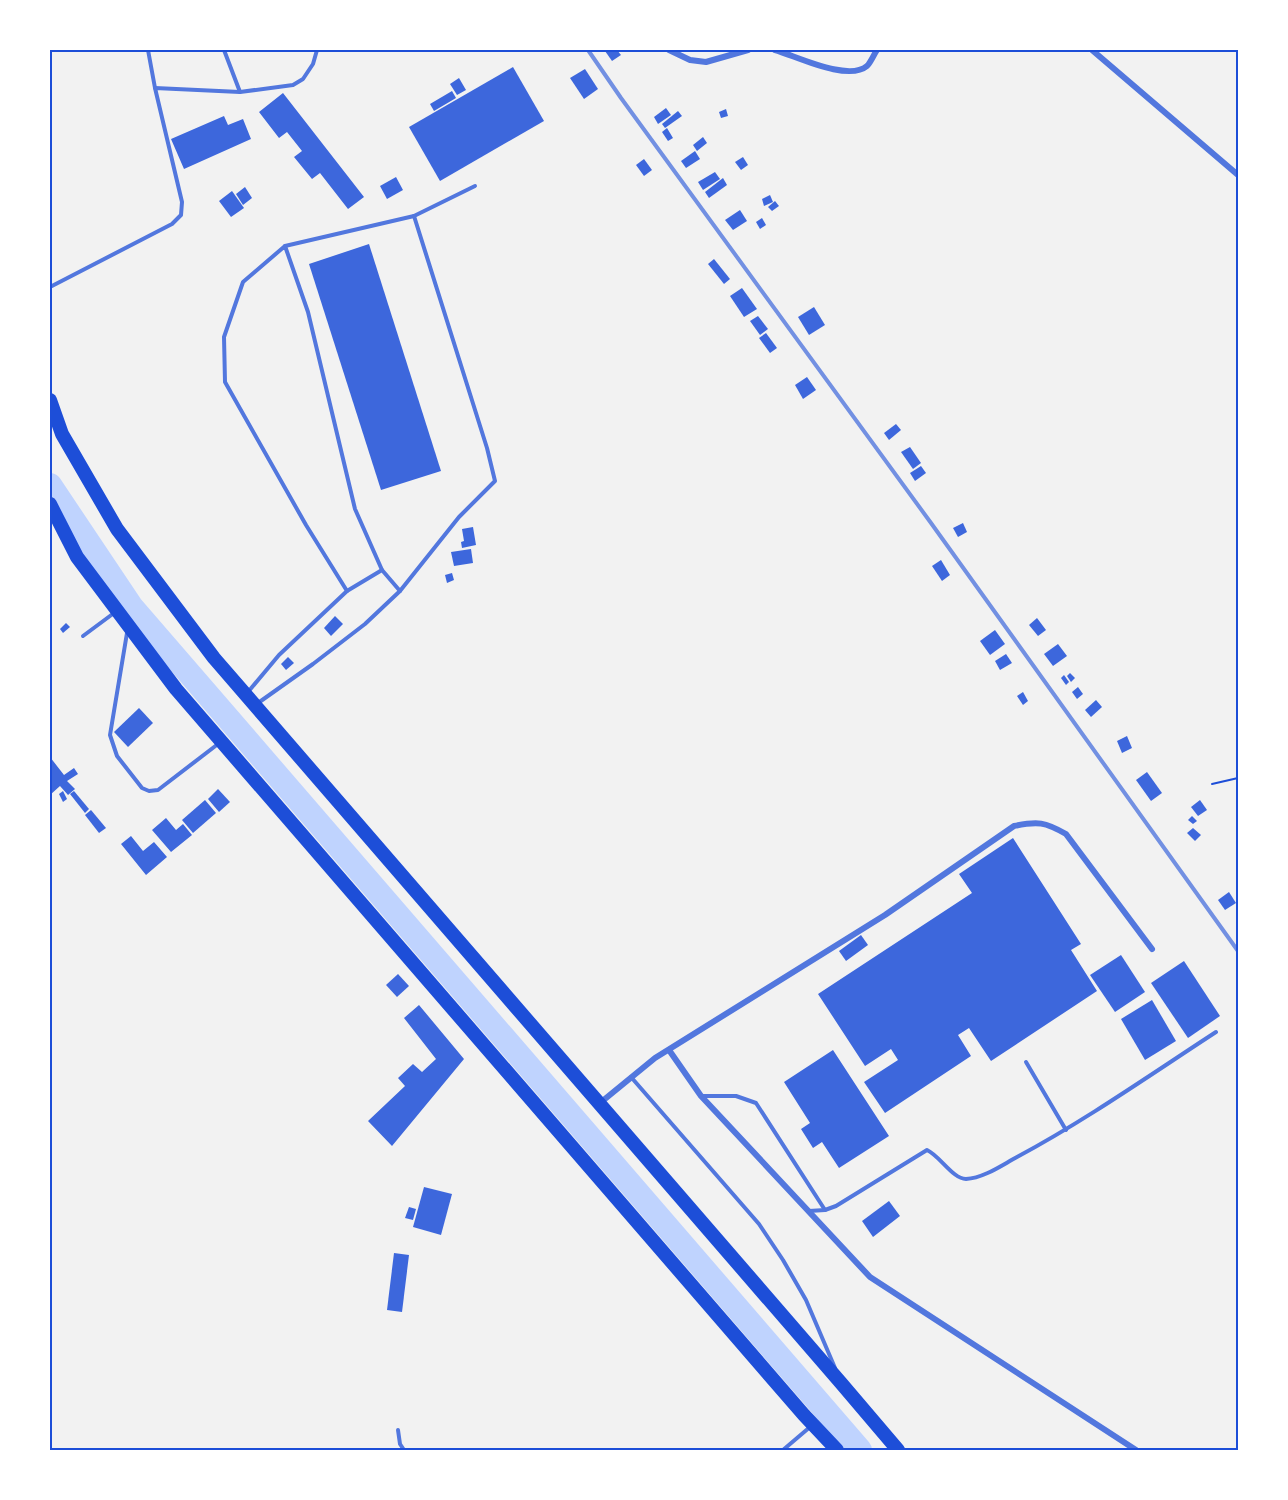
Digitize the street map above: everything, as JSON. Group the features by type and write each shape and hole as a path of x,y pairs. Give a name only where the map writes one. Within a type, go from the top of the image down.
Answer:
{"highway":[{"path":"50,400 62,434 117,529 214,658 898,1450"},
{"path":"50,504 77,557 176,689 837,1450"}],"street":[{"path":"669,50 690,60 706,62 748,50"},
{"path":"775,50 851,72 866,66 877,50"},
{"path":"1092,50 1239,175"},
{"path":"600,1103 630,1076 885,915 1014,826 1035,822 1049,824 1066,834 1152,949"},
{"path":"669,1050 701,1096 870,1277 1136,1450"}],"lane":[{"path":"50,287 172,224 181,214 182,202 154,88 148,50"},
{"path":"224,50 240,92"},
{"path":"154,88 240,92 293,85 303,79 313,64 317,50"},
{"path":"347,591 306,525 225,382 224,337 243,282 285,246 414,216 475,186"},
{"path":"255,705 349,637 400,591 459,517 495,481 488,448 414,216"},
{"path":"285,246 308,312 355,510 382,570 400,591"},
{"path":"246,694 279,655 347,591 382,570"},
{"path":"83,636 117,610"},
{"path":"129,626 110,735 117,756 142,788 148,791 158,790 221,741"},
{"path":"808,1211 825,1210 836,1206 927,1150 936,1154 957,1178 967,1179 986,1173 1066,1130 1216,1032"},
{"path":"1026,1062 1066,1130"},
{"path":"630,1076 759,1224 806,1300 841,1383"},
{"path":"701,1096 736,1096 756,1103 825,1210"},
{"path":"783,1450 813,1425"},
{"path":"398,1430 400,1444 404,1450"}],"path":[{"path":"1212,784 1239,778"}],"building":[{"path":"617,50 621,55 612,61 605,51"},
{"path":"513,67 544,121 440,181 409,127"},
{"path":"585,69 598,89 584,99 570,78"},
{"path":"459,78 466,90 457,95 450,84"},
{"path":"452,91 456,98 434,111 430,104"},
{"path":"283,93 364,197 348,209 320,173 312,179 294,157 302,151 287,132 279,138 259,112"},
{"path":"666,108 671,115 658,124 654,117"},
{"path":"726,109 728,116 721,118 719,112"},
{"path":"678,111 682,116 665,128 662,124"},
{"path":"224,116 228,125 243,119 251,139 184,169 171,139"},
{"path":"667,128 673,138 668,141 662,132"},
{"path":"703,137 707,143 697,151 693,145"},
{"path":"695,151 700,159 686,168 681,161"},
{"path":"743,157 748,165 741,170 735,162"},
{"path":"644,159 652,170 644,176 636,165"},
{"path":"715,172 720,179 703,190 698,182"},
{"path":"396,177 403,190 387,199 380,186"},
{"path":"723,178 727,185 709,198 705,192"},
{"path":"245,187 252,198 243,205 236,194"},
{"path":"232,191 244,208 231,217 219,201"},
{"path":"770,195 773,202 764,206 762,199"},
{"path":"775,201 779,206 772,211 768,207"},
{"path":"740,210 747,221 733,230 725,220"},
{"path":"762,218 766,225 760,229 756,222"},
{"path":"369,244 441,471 381,490 309,264"},
{"path":"714,259 730,279 724,284 708,264"},
{"path":"742,288 757,309 744,317 730,296"},
{"path":"814,307 825,325 809,335 798,317"},
{"path":"758,316 768,329 760,335 750,321"},
{"path":"766,333 777,348 770,353 759,338"},
{"path":"807,377 816,390 803,399 795,385"},
{"path":"896,424 901,430 889,440 884,433"},
{"path":"910,447 921,463 913,469 901,452"},
{"path":"921,466 926,473 915,481 910,473"},
{"path":"963,523 967,532 958,537 953,528"},
{"path":"473,527 476,545 462,548 461,542 464,541 462,529"},
{"path":"471,549 473,563 454,566 451,552"},
{"path":"941,560 950,575 942,581 932,566"},
{"path":"452,573 454,580 447,583 445,575"},
{"path":"335,616 343,624 331,636 324,628"},
{"path":"1037,618 1046,630 1038,636 1029,625"},
{"path":"66,623 70,627 63,633 60,629"},
{"path":"995,630 1005,644 990,655 980,641"},
{"path":"1058,644 1067,656 1053,666 1044,654"},
{"path":"1006,654 1012,663 1000,670 995,661"},
{"path":"288,657 294,663 286,670 281,664"},
{"path":"1070,673 1075,678 1071,682 1067,676"},
{"path":"1064,675 1069,682 1066,685 1061,678"},
{"path":"1078,687 1083,694 1077,699 1072,692"},
{"path":"1023,692 1028,701 1023,705 1017,696"},
{"path":"1096,700 1102,707 1091,717 1085,710"},
{"path":"139,708 153,723 128,747 114,732"},
{"path":"1127,736 1132,748 1122,753 1117,741"},
{"path":"50,757 64,775 74,768 78,774 67,781 75,789 68,795 60,786 50,795"},
{"path":"1147,772 1162,793 1151,801 1136,780"},
{"path":"218,789 230,802 219,812 208,799"},
{"path":"63,791 67,799 63,802 59,794"},
{"path":"74,791 89,809 85,813 70,794"},
{"path":"205,800 216,813 193,833 182,820"},
{"path":"1200,800 1207,810 1198,816 1191,807"},
{"path":"91,810 106,828 99,833 85,815"},
{"path":"1192,816 1197,821 1193,824 1188,820"},
{"path":"166,818 176,830 183,824 192,835 171,852 152,830"},
{"path":"1193,828 1201,835 1195,841 1187,833"},
{"path":"131,836 143,851 154,842 167,857 146,875 121,844"},
{"path":"1013,838 1081,944 1071,950 1097,991 991,1061 969,1028 958,1035 971,1056 885,1113 864,1082 898,1060 891,1049 865,1066 818,994 972,893 959,874"},
{"path":"1229,892 1236,903 1225,910 1218,900"},
{"path":"861,935 868,945 846,961 839,951"},
{"path":"1121,955 1145,992 1115,1012 1090,975"},
{"path":"1184,961 1220,1016 1188,1038 1151,983"},
{"path":"398,974 409,986 397,997 386,985"},
{"path":"1152,1000 1176,1041 1145,1060 1121,1019"},
{"path":"419,1005 464,1059 392,1146 368,1121 405,1086 398,1078 413,1064 422,1072 436,1059 404,1018"},
{"path":"833,1050 889,1136 839,1168 822,1142 813,1148 801,1129 810,1123 784,1082"},
{"path":"424,1187 452,1194 441,1235 413,1227"},
{"path":"889,1201 900,1216 873,1237 862,1221"},
{"path":"409,1207 416,1209 413,1220 405,1218"},
{"path":"394,1253 409,1255 402,1312 387,1310"}],"waterway":[{"path":"50,485 131,606 860,1450"}],"railway":[{"path":"588,50 1238,951"}]}
